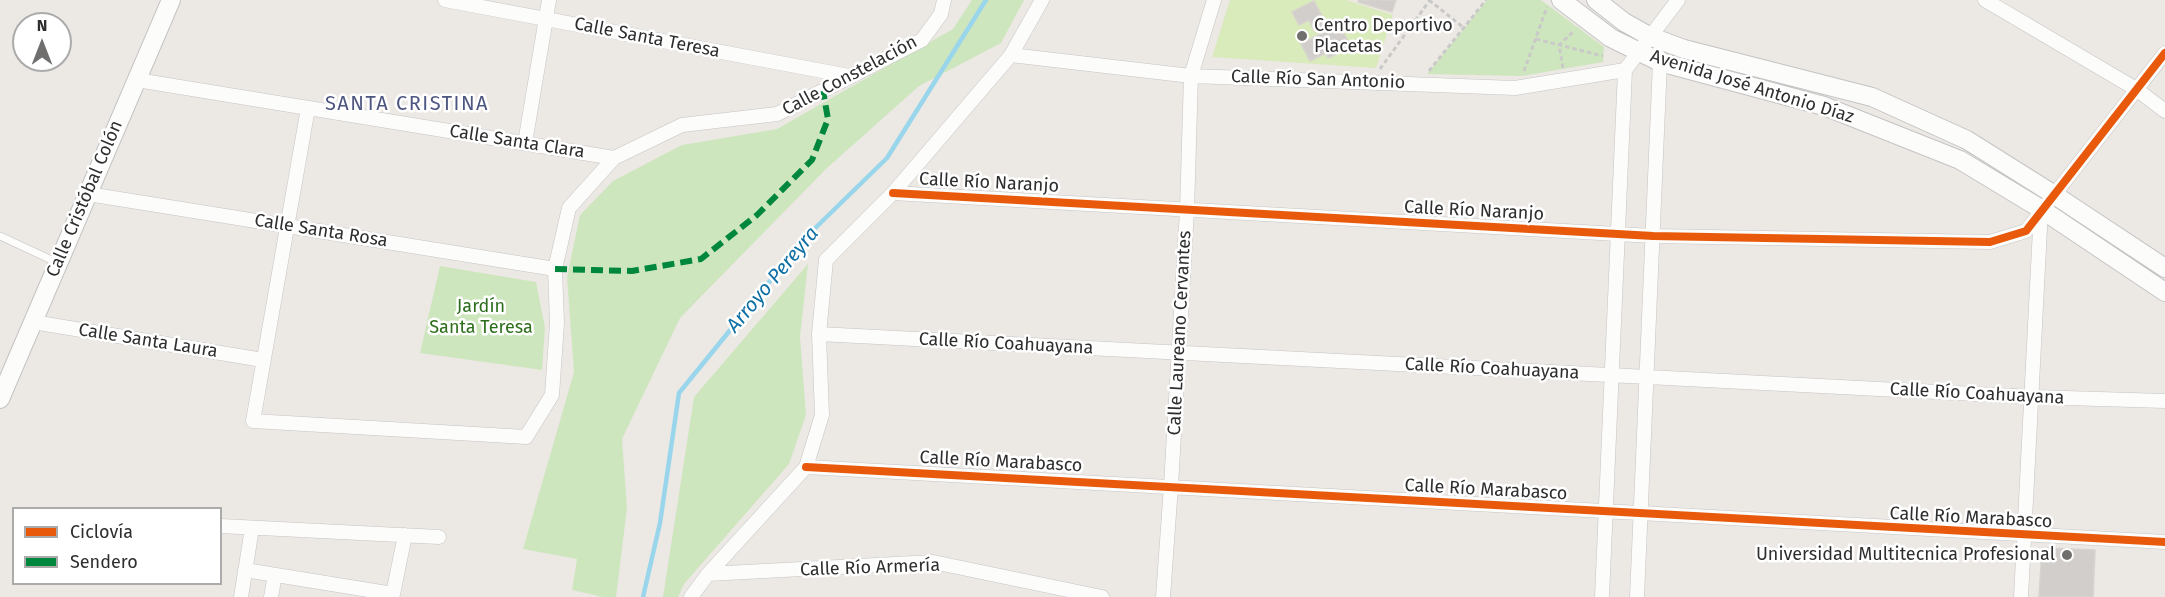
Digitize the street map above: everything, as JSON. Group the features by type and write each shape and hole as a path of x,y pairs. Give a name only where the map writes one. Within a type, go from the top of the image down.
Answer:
{"street":[{"name":"Calle Cristóbal Colón","path":"0,399 171,0"},
{"name":"Calle Santa Teresa","path":"444,0 849,76"},
{"path":"525,143 549,0"},
{"name":"Calle Constelación","path":"264,360 253,421 526,437 552,395 557,323 555,269 569,207 614,158 682,125 777,114 922,40 941,14 944,0"},
{"path":"691,597 708,574 806,467 822,415 819,334 826,260 893,193 1011,55 1042,0"},
{"name":"Calle Laureano Cervantes","path":"1163,597 1186,210 1191,76 1214,0"},
{"name":"Avenida José Antonio Díaz","path":"1596,0 1624,22 1649,36 1684,49 1872,97 1967,140 2165,268"},
{"path":"1602,597 1625,69 1678,0"},
{"path":"1985,0 2136,89 2165,111"},
{"name":"Avenida José Antonio Díaz","path":"1554,3 1611,38 1660,62 1824,106 1960,160 2041,209 2165,292"},
{"path":"1636,597 1660,62 1649,36"},
{"name":"Calle Río Naranjo","path":"893,193 1653,236 1990,242 2026,231 2165,53"},
{"name":"Calle Río San Antonio","path":"1011,55 1191,76 1515,88 1625,69"},
{"name":"Calle Santa Clara","path":"137,80 614,158"},
{"path":"264,360 308,108"},
{"name":"Calle Santa Rosa","path":"88,194 555,269"},
{"path":"2021,597 2041,209"},
{"name":"Calle Santa Laura","path":"33,322 264,360"},
{"name":"Calle Río Coahuayana","path":"819,334 2033,397 2165,401"},
{"name":"Calle Río Marabasco","path":"806,467 2165,542"},
{"path":"222,526 439,537"},
{"path":"241,597 252,528"},
{"path":"245,570 393,594 405,535"},
{"name":"Calle Río Armería","path":"708,574 933,562 1102,597"},
{"path":"271,597 275,575"}],"lane":[{"path":"0,236 58,263"}],"path":[{"path":"1379,70 1430,0 1464,28"},
{"path":"1427,74 1486,0"},
{"path":"1522,76 1536,39 1554,3"},
{"path":"1559,45 1578,27"},
{"path":"1536,39 1603,56"},
{"path":"1559,45 1564,69"}],"green space":[{"path":"972,0 1024,0 1001,43 919,86 826,169 680,318 622,439 627,508 616,597 603,597 572,590 577,559 523,549 574,372 567,277 580,215 613,181 682,145 777,129 953,29"},
{"name":"Centro Deportivo Placetas","path":"1230,0 1346,0 1393,15 1376,68 1212,57"},
{"path":"1487,0 1541,0 1604,47 1603,62 1522,76 1427,74"},
{"path":"808,264 800,337 806,415 789,464 684,584 678,597 663,597 694,397"},
{"name":"Jardín Santa Teresa","path":"440,266 536,282 545,328 542,370 420,353"}],"building":[{"path":"1359,0 1396,0 1392,12 1358,2"},
{"path":"1314,1 1327,26 1315,32 1309,20 1299,25 1292,12"},
{"path":"1339,24 1351,47 1328,58 1326,53 1310,61 1301,44"},
{"path":"2042,548 2095,550 2093,597 2039,597"}],"waterway":[{"name":"Arroyo Pereyra","path":"643,597 660,523 679,393 805,238 887,158 986,0"}],"marked path":[{"path":"555,269 632,271 701,259 757,215 812,160 828,119 823,91"}],"cycle path":[{"path":"893,193 1653,236 1990,242 2026,231 2165,53"},
{"path":"806,467 2165,542"}],"place":[{"name":"Centro Deportivo Placetas","path":"1302,36"},
{"name":"Universidad Multitecnica Profesional","path":"2067,555"}],"district":[{"name":"SANTA CRISTINA","path":"407,104"}]}
